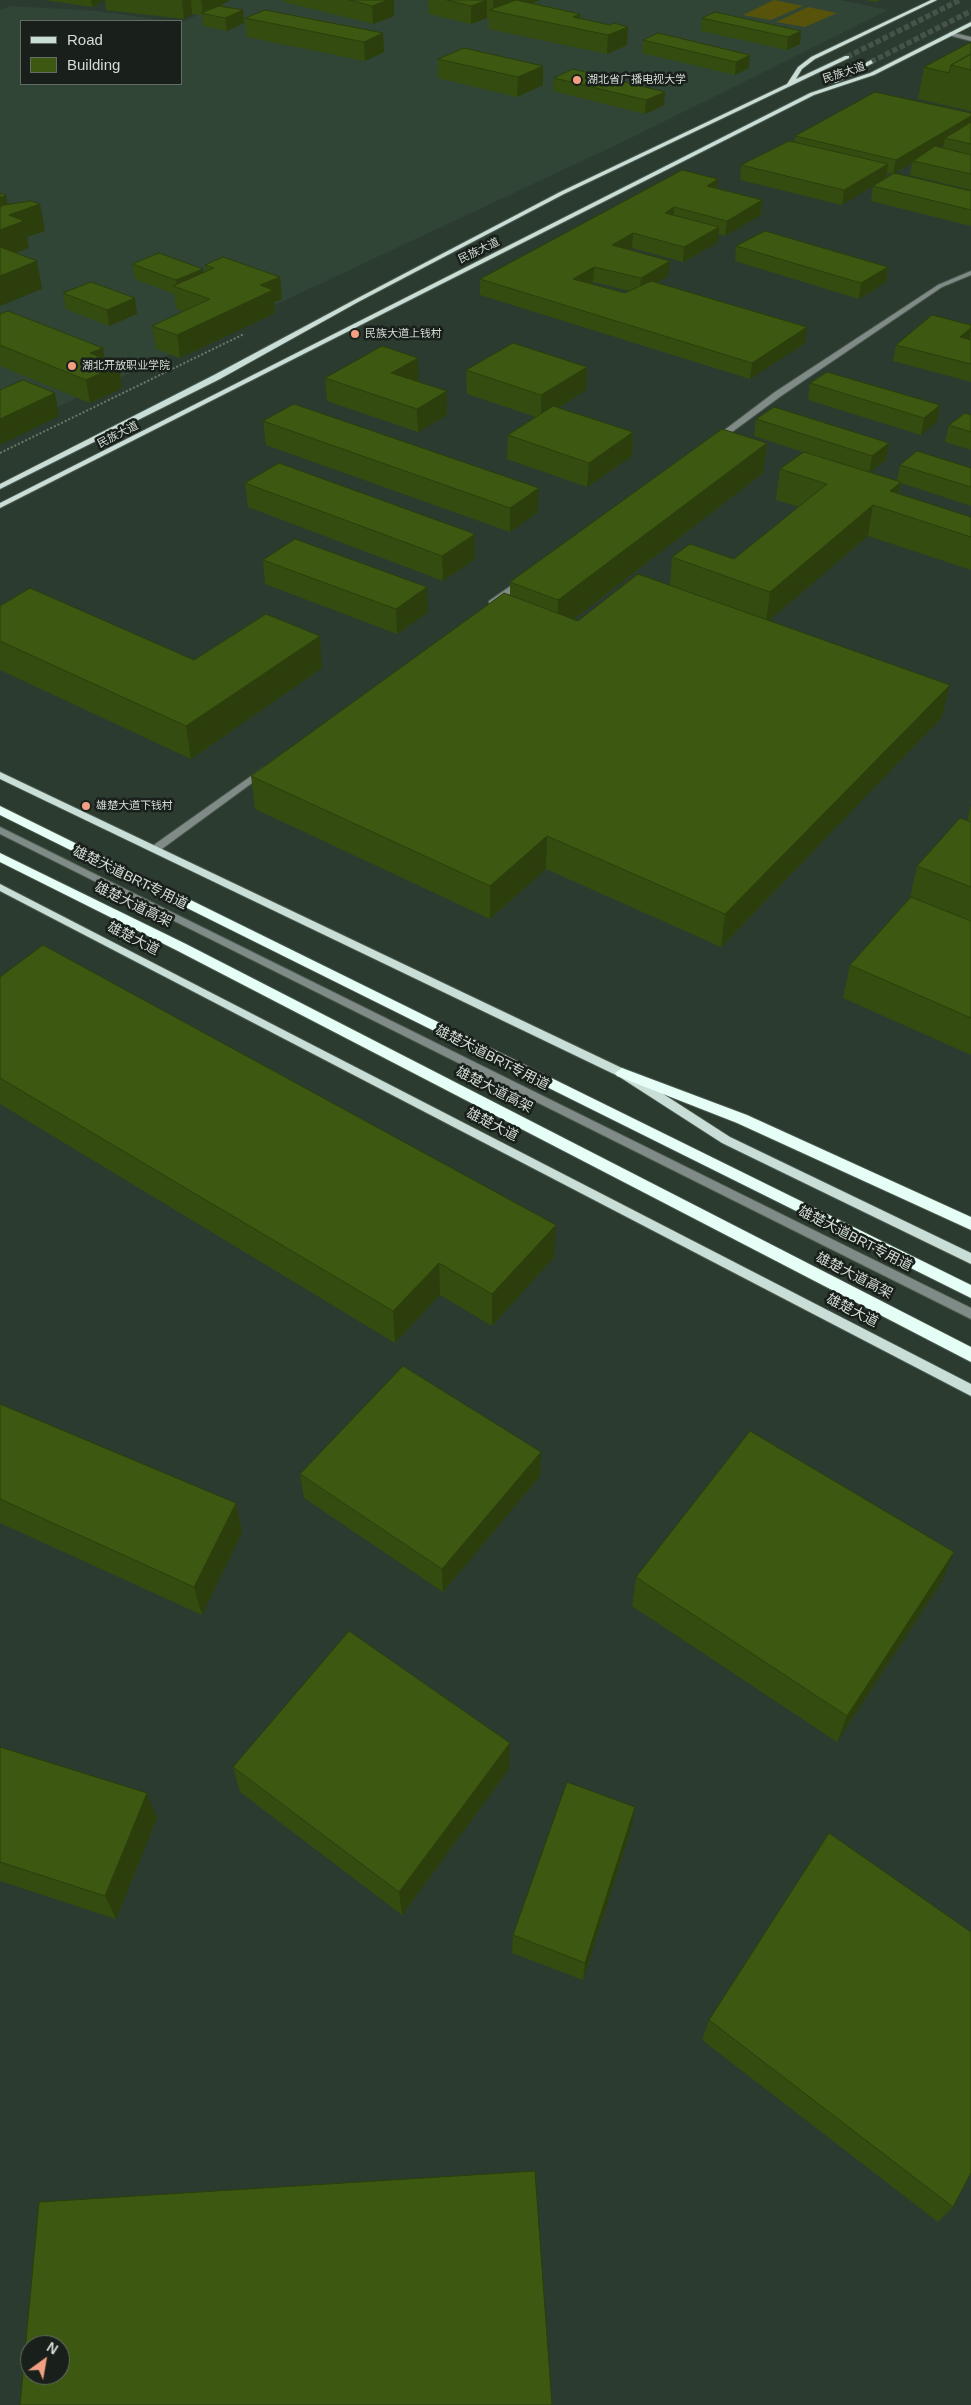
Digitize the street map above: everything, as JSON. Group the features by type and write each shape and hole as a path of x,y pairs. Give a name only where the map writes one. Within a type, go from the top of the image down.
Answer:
{"highway":[{"name":"雄楚大道高架","path":"0,810 971,1292"},
{"name":"雄楚大道高架","path":"0,857 190,952 971,1355"},
{"path":"622,1073 742,1119 971,1224"}],"main road":[{"name":"民族大道","path":"0,487 217,377 358,300 562,193 789,85 800,68 813,58 935,0"},
{"name":"民族大道","path":"0,506 812,94 864,78 971,24"},
{"path":"789,85 847,56"},
{"path":"812,94 871,62"},
{"path":"0,775 622,1073 726,1140 971,1259"},
{"name":"雄楚大道","path":"0,887 971,1390"}],"street":[{"path":"950,34 971,39"},
{"path":"706,447 778,394 940,286 971,273"},
{"path":"482,610 530,575"},
{"path":"155,849 275,762"},
{"name":"雄楚大道BRT专用道","path":"0,830 971,1314"}],"shaded area":[{"path":"227,0 840,0 888,10 631,138 0,434 0,232 44,215 0,201 0,10 11,6 97,11 162,20 20,20 20,85 182,85 182,22"},
{"path":"774,0 803,6 771,20 743,15"},
{"path":"808,7 837,13 805,27 776,22"}],"building":[{"path":"350,0 388,0 372,6"},
{"path":"447,0 487,0 471,6"},
{"path":"516,0 580,14 573,17 628,27 608,35 489,10"},
{"path":"219,6 243,10 225,18 201,13"},
{"path":"265,10 383,33 364,42 245,18"},
{"path":"715,12 801,31 788,37 702,18"},
{"path":"658,33 750,55 736,62 643,40"},
{"path":"971,42 971,54 951,65 949,73 924,67"},
{"path":"464,48 543,66 518,77 438,59"},
{"path":"971,54 971,70 951,65"},
{"path":"573,69 665,92 646,100 554,78"},
{"path":"875,92 971,113 971,116 896,160 795,136"},
{"path":"971,122 971,144 945,138"},
{"path":"789,141 888,164 844,190 741,165"},
{"path":"935,146 971,155 971,174 913,161"},
{"path":"682,170 718,179 707,186 762,200 727,221 674,207 665,213 719,227 684,247 633,233 612,245 670,261 641,278 594,267 573,279 625,293 651,281 807,327 752,363 480,279"},
{"path":"894,173 971,191 971,210 873,186"},
{"path":"31,201 40,204 9,215 24,221 0,230 0,207"},
{"path":"765,231 888,267 861,283 736,246"},
{"path":"0,247 37,261 0,276"},
{"path":"159,253 203,269 176,280 132,264"},
{"path":"223,257 280,277 260,285 273,290 177,335 152,326 210,299 173,286 214,268 205,265"},
{"path":"91,282 135,298 107,310 63,293"},
{"path":"8,311 103,348 90,353 119,365 86,380 0,345 0,314"},
{"path":"932,315 971,325 971,328 960,337 971,340 971,364 896,345"},
{"path":"513,343 587,367 541,395 466,370"},
{"path":"382,346 418,358 391,373 447,391 417,409 325,378"},
{"path":"827,372 940,405 924,418 810,383"},
{"path":"23,380 55,393 0,419 0,390"},
{"path":"294,404 539,488 510,508 263,421"},
{"path":"553,406 633,432 589,463 508,435"},
{"path":"774,407 889,443 872,456 756,419"},
{"path":"965,413 971,415 971,432 949,425"},
{"path":"722,429 767,443 558,600 510,582"},
{"path":"917,451 971,468 971,487 900,465"},
{"path":"804,452 901,482 890,491 971,517 971,537 873,505 770,592 672,557 690,544 734,559 827,484 780,469"},
{"path":"279,463 475,534 442,556 245,483"},
{"path":"295,539 427,587 396,609 263,560"},
{"path":"638,574 950,685 725,914 547,836 490,886 251,776 504,593 578,621"},
{"path":"30,588 194,660 266,614 320,636 186,726 0,641 0,606"},
{"path":"960,818 971,822 971,887 917,866"},
{"path":"911,897 971,921 971,1018 850,965"},
{"path":"43,945 556,1225 492,1294 439,1263 393,1311 0,1078 0,977"},
{"path":"403,1366 541,1452 442,1569 300,1474"},
{"path":"0,1404 236,1503 194,1587 0,1499"},
{"path":"750,1431 954,1552 847,1716 636,1577"},
{"path":"349,1631 510,1743 399,1892 233,1767"},
{"path":"0,1747 147,1793 105,1896 0,1862"},
{"path":"567,1782 635,1807 585,1963 513,1935"},
{"path":"829,1833 971,1932 971,2173 953,2207 709,2020"},
{"path":"535,2171 552,2405 20,2405 22,2385 70,2385 70,2335 27,2335 39,2202"}],"tunnel":[{"path":"847,57 960,0"},
{"path":"871,62 971,11"}],"place":[{"name":"湖北省广播电视大学","path":"577,80"},
{"name":"民族大道上钱村","path":"355,334"},
{"name":"湖北开放职业学院","path":"72,366"},
{"name":"雄楚大道下钱村","path":"86,806"}]}
